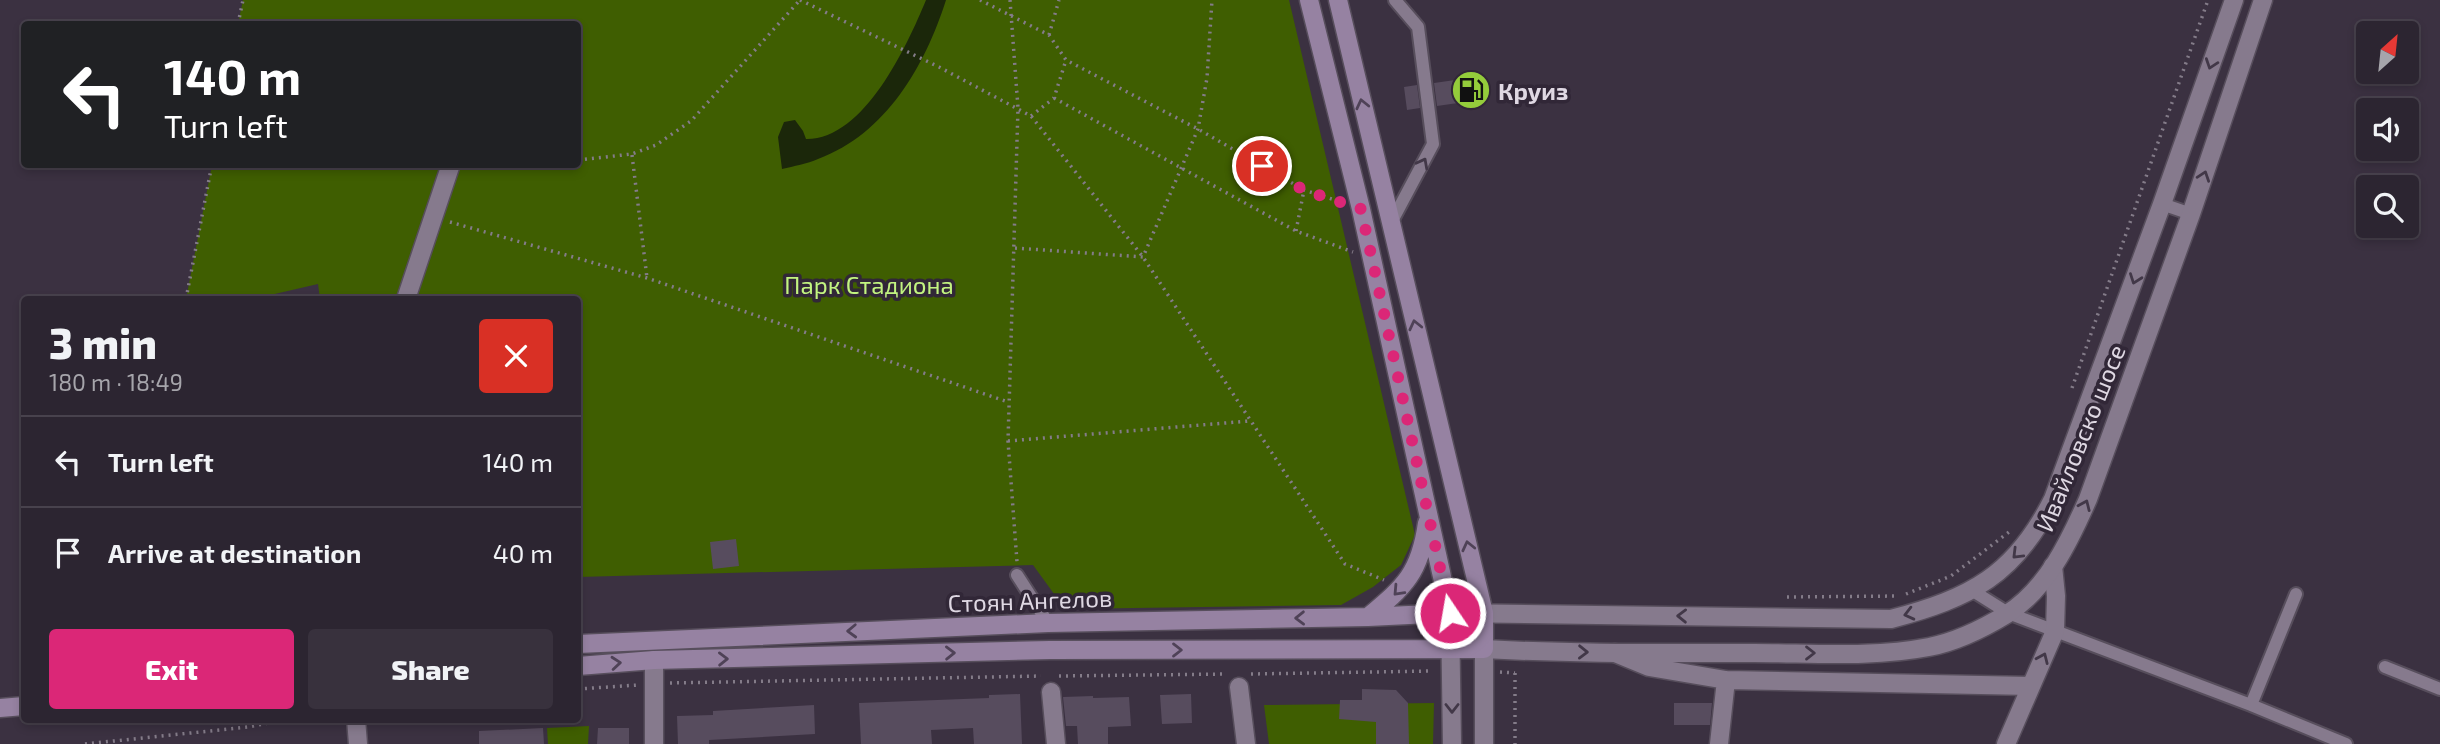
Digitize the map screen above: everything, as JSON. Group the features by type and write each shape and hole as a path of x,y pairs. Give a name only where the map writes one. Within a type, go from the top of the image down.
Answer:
{"main road":[{"path":"1309,0 1361,209 1450,613"},
{"path":"1338,0 1483,612 1484,649"},
{"path":"1368,617 1402,587 1415,571 1424,543 1428,510"},
{"name":"Стоян Ангелов","path":"581,644 1048,623 1450,613"},
{"name":"Стоян Ангелов","path":"581,666 654,660 1049,650 1484,649"},
{"path":"0,708 21,706"}],"street":[{"name":"Ивайловско шосе","path":"1483,612 1891,618 1930,609 1973,591 2024,548 2039,527 2053,499 2234,0"},
{"name":"Ивайловско шосе","path":"1484,649 1614,653 1882,653 1931,647 1968,634 2008,613 2032,593 2053,566 2073,533 2088,499 2191,214 2263,0"},
{"path":"406,296 450,168"},
{"path":"2006,744 2055,631 2053,566"},
{"name":"Стоян Ангелов","path":"1450,613 1483,612"},
{"path":"1450,613 1452,744"},
{"path":"1484,649 1484,744"},
{"path":"1614,653 1648,667 1727,680 2031,685"},
{"path":"654,660 654,744"},
{"path":"1242,678 1245,744"},
{"path":"1719,744 1727,680"},
{"path":"1052,692 1056,744"},
{"path":"356,723 358,744"}],"lane":[{"path":"1391,223 1433,144 1418,27 1395,0"},
{"path":"2162,204 2191,214"},
{"path":"1017,575 1048,623"},
{"path":"1973,591 2008,613 2346,744"},
{"path":"2251,705 2296,594"},
{"path":"2385,667 2440,689"}],"path":[{"path":"239,21 243,0"},
{"path":"581,160 632,154 656,145 691,121 800,0 1018,108 1031,116 1143,257 1345,564 1402,587"},
{"path":"980,0 1049,35 1066,60 1304,190 1361,209"},
{"path":"1010,0 1018,108 1015,248 1007,402 1017,575"},
{"path":"1049,35 1059,0"},
{"path":"1143,257 1198,130 1207,78 1212,0"},
{"path":"2070,395 2208,0"},
{"path":"1031,116 1054,99 1066,60"},
{"path":"1054,99 1296,231 1372,259"},
{"path":"632,154 647,278"},
{"path":"187,296 211,168"},
{"path":"1296,231 1304,190"},
{"path":"434,217 647,278 1007,402"},
{"path":"1015,248 1143,257"},
{"path":"1008,441 1249,421"},
{"path":"1775,597 1900,596 1951,576 2010,531"},
{"path":"1515,651 1515,744"},
{"path":"581,689 654,684 1242,678 1451,671"},
{"path":"85,744 268,723"}],"green space":[{"name":"Парк Стадиона","path":"243,0 1289,0 1415,535 1401,565 1373,587 1341,605 1065,609 1033,565 581,577 581,296 320,296 318,284 266,296 187,296 211,168 581,168 581,21 239,21"},
{"path":"1434,703 1433,744 1269,744 1264,705"},
{"path":"589,726 588,744 548,744 547,728"}],"shaded area":[{"path":"926,0 946,0 927,49 914,73 883,115 864,133 842,148 814,161 782,169 778,137 784,122 795,120 806,139 827,135 847,124 881,87"}],"building":[{"path":"1477,74 1482,104 1466,106 1465,102 1437,106 1434,83"},
{"path":"1417,85 1420,108 1407,110 1404,87"},
{"path":"736,539 739,566 713,569 710,542"},
{"path":"1362,689 1396,690 1408,703 1409,744 1376,744 1376,722 1339,719 1340,700 1362,700"},
{"path":"1020,694 1022,744 974,744 973,728 931,730 932,744 861,744 859,703 989,698 989,695"},
{"path":"1191,694 1192,723 1162,724 1160,695"},
{"path":"1063,697 1129,697 1131,726 1108,727 1108,744 1078,744 1077,726 1066,726"},
{"path":"1674,703 1712,703 1710,725 1674,725"},
{"path":"814,705 815,734 709,740 709,744 678,744 677,716 713,715 713,711"},
{"path":"543,728 544,744 479,744 479,731"},
{"path":"598,728 629,728 629,744 597,744"}],"place":[{"name":"Круиз","path":"1471,90"}],"route":[{"path":"1262,166 1304,190 1361,209 1450,613"}]}
